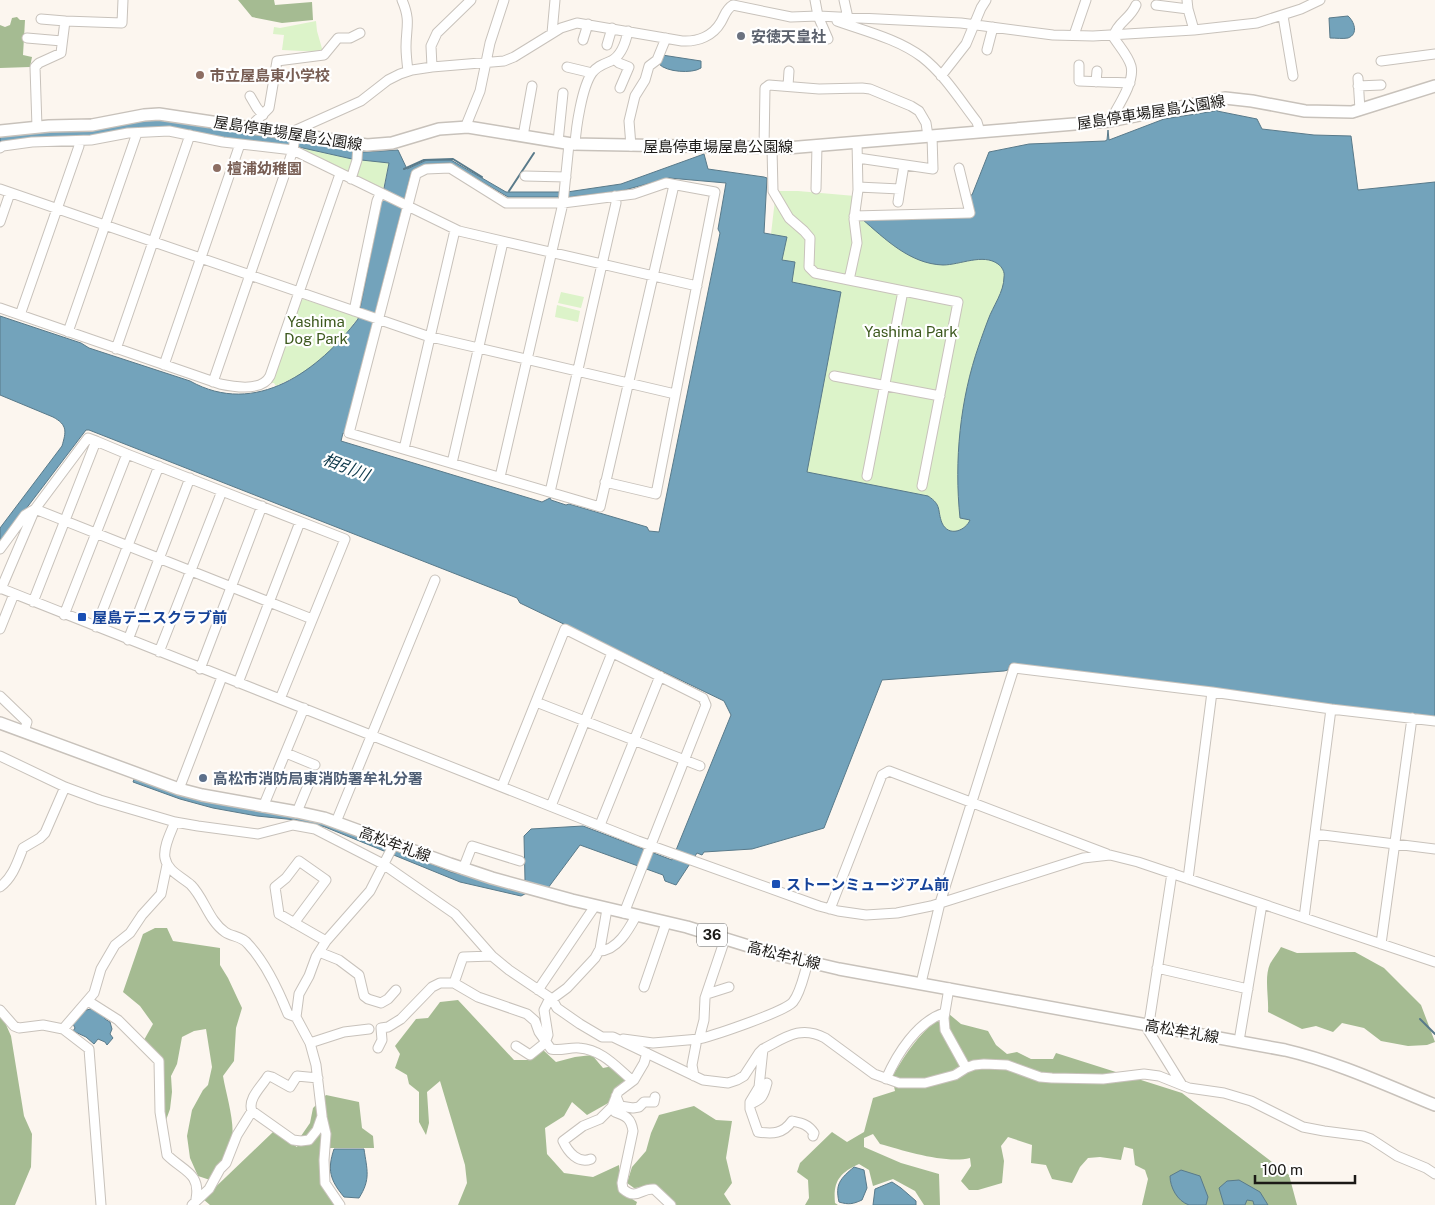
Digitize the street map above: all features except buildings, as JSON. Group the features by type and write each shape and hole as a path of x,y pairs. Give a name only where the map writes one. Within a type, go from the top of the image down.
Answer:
{"main road":[{"name":"屋島停車場屋島公園線","path":"0,131 37,127 92,125 159,114 296,134 358,147 392,143 439,129 467,127 567,144 768,148 1110,121 1225,98 1305,111 1352,112 1433,88"},
{"name":"高松牟礼線","path":"0,724 179,789 297,812 336,822 463,868 594,906 666,923 808,962 1312,1056 1435,1105"}],"street":[{"path":"41,19 122,23 124,0"},
{"path":"402,0 408,19 406,46 408,71"},
{"path":"432,68 431,46 437,34 471,0"},
{"path":"467,127 480,92 492,38 504,0"},
{"path":"552,34 555,0"},
{"path":"815,0 818,16 828,39"},
{"path":"844,0 848,18"},
{"path":"941,76 966,44 986,0"},
{"path":"1074,35 1086,0"},
{"path":"213,382 293,150 296,130 361,101 388,80 408,71 509,60 571,24 588,24 688,42 705,37 715,30 728,4 751,4 791,17 818,16 973,25 1053,35 1113,35 1194,30 1257,23 1283,16 1320,0"},
{"path":"1156,5 1187,4 1194,30"},
{"path":"1113,35 1117,26 1132,14 1136,5"},
{"path":"1283,16 1294,76"},
{"path":"829,18 903,46 922,58 941,76 977,122 980,132"},
{"path":"37,127 35,67 38,63 61,53 64,21"},
{"path":"584,40 588,24"},
{"path":"987,50 994,27"},
{"path":"608,45 612,28"},
{"path":"567,144 592,73 604,63 614,59 622,50 628,31"},
{"path":"254,128 255,122 269,108 277,60 324,54 338,38 350,38 360,33"},
{"path":"1110,121 1130,84 1130,65 1113,35"},
{"path":"27,38 62,41"},
{"path":"631,146 629,121 635,96 649,66 657,60 666,38"},
{"path":"1381,61 1435,54"},
{"path":"614,59 629,67 620,88"},
{"path":"1079,65 1078,85 1096,82 1130,84"},
{"path":"567,67 592,73"},
{"path":"788,86 789,71"},
{"path":"1096,82 1097,71"},
{"path":"1360,110 1358,82 1381,85"},
{"path":"858,158 933,169 930,136 926,123 919,111 911,106 862,88 768,85 766,88 768,148 773,191 790,218 810,238 809,267 815,273 958,302 922,486"},
{"path":"523,136 532,86"},
{"path":"500,477 564,200 567,144 563,93"},
{"path":"250,96 256,108 263,114"},
{"path":"0,148 32,142 96,140 128,133 168,131 240,144 293,150 455,230 697,286"},
{"path":"68,332 137,134"},
{"path":"116,349 190,135"},
{"path":"20,316 78,146 78,140"},
{"path":"849,280 857,243 854,216 858,187 857,142"},
{"path":"164,365 240,144"},
{"path":"816,189 817,145"},
{"path":"351,179 357,160 358,147"},
{"path":"898,202 904,165"},
{"path":"605,482 656,494 715,192 674,184 666,183 638,192 615,196 506,203 450,168 426,169 416,174 405,206 349,433 600,507 605,482 674,184"},
{"path":"854,216 970,213 959,168"},
{"path":"525,176 538,173 566,178"},
{"path":"0,308 220,384 246,388 263,383 269,379 340,174"},
{"path":"858,187 900,190"},
{"path":"0,189 430,337 675,394"},
{"path":"0,222 10,193"},
{"path":"356,312 377,201 382,194"},
{"path":"550,492 616,203 615,196"},
{"path":"404,449 455,230"},
{"path":"452,463 503,242"},
{"path":"867,476 903,291"},
{"path":"834,376 940,396"},
{"path":"280,699 345,539 88,438 35,509 1,589 222,677 372,734 649,847 673,853 830,909 866,915 916,910 1069,862 1110,855"},
{"path":"33,602 96,442"},
{"path":"64,615 127,454"},
{"path":"96,627 159,466"},
{"path":"128,640 190,478"},
{"path":"159,652 222,491"},
{"path":"200,668 262,506"},
{"path":"35,509 312,619"},
{"path":"0,549 25,515 35,509"},
{"path":"238,683 300,522"},
{"path":"336,822 435,580"},
{"path":"0,629 14,594"},
{"path":"502,786 564,629 703,698 706,705 624,913"},
{"path":"551,806 612,653"},
{"path":"921,984 940,904 1014,668 1435,721"},
{"path":"600,826 660,676"},
{"path":"179,789 222,677"},
{"path":"1188,879 1212,692"},
{"path":"0,696 27,722 24,732"},
{"path":"536,702 700,766"},
{"path":"264,807 304,708"},
{"path":"1304,918 1331,709"},
{"path":"1381,944 1412,718"},
{"path":"286,753 315,765"},
{"path":"0,756 65,787 100,800 175,822 258,834 293,825 304,826 314,830 383,864 455,914 492,956 552,1000 557,1008 602,1036 654,1043 698,1039 759,1018 791,1004 797,996 808,962"},
{"path":"830,909 882,775 889,771 1110,855 1172,873 1435,962"},
{"path":"297,812 309,783"},
{"path":"0,887 13,874 23,848 45,833 65,787"},
{"path":"175,822 166,845 164,856 167,865 176,875 191,886 225,932 248,943 270,974 288,1014 296,1017"},
{"path":"1315,834 1435,850"},
{"path":"340,1205 325,1183 326,1134 316,1065 310,1043 296,1017 299,994 310,976 319,952 326,941 370,891 394,844"},
{"path":"463,868 472,846 520,861"},
{"path":"294,923 326,880 299,861 286,878 274,887 279,914 294,923 326,941"},
{"path":"63,1029 88,1001 98,985 105,963 116,945 130,933 142,915 161,894 167,865"},
{"path":"1172,873 1148,1030 1182,1085"},
{"path":"1239,1041 1262,904"},
{"path":"538,990 594,906"},
{"path":"516,1046 530,1055 545,1042 548,1035 544,1010 548,1002 567,988 587,968 599,950 607,909"},
{"path":"599,950 604,951 615,944 626,933 636,916"},
{"path":"644,987 666,923"},
{"path":"694,1076 692,1064 704,1020 707,994 726,939"},
{"path":"319,952 339,960 359,976 364,996 368,999 381,1002 388,999 396,990"},
{"path":"454,983 464,957 492,956"},
{"path":"1158,968 1248,990"},
{"path":"378,1048 382,1040 381,1028 388,1027 401,1019 432,987 440,983 454,983 478,996 527,1014 535,1021 539,1032 551,1049 560,1051 576,1048 590,1049 614,1063 632,1081"},
{"path":"707,994 729,986"},
{"path":"949,988 944,1013 945,1030 966,1068"},
{"path":"88,1001 118,1020 159,1061 160,1112 167,1155 192,1174 195,1180 194,1202"},
{"path":"0,1010 14,1026 19,1028 43,1025 63,1029 89,1049 101,1205"},
{"path":"886,1079 896,1058 920,1028 935,1016 944,1013"},
{"path":"310,1043 344,1032 369,1029"},
{"path":"613,1037 703,1080 728,1083 744,1076 763,1049 796,1033 805,1031 826,1038 863,1067 886,1079 899,1083 925,1083 955,1075 966,1068 984,1064 1007,1065 1040,1077 1103,1079 1144,1074 1159,1076 1199,1091 1224,1093 1251,1101 1303,1127 1363,1136 1397,1156 1426,1168 1435,1174"},
{"path":"763,1049 759,1087 750,1104 750,1110 758,1132 779,1133 792,1121 811,1128 814,1133 812,1136"},
{"path":"591,1160 586,1161 576,1158 566,1148 563,1141 583,1126 600,1120 612,1107 618,1092 632,1081 644,1063 647,1053"},
{"path":"318,1078 297,1076 290,1087 268,1076 250,1106 252,1111 293,1140 309,1140 317,1130 322,1116"},
{"path":"750,1104 758,1102 763,1096 767,1083"},
{"path":"616,1096 620,1106 633,1108 639,1108 644,1102 654,1102 655,1097"},
{"path":"612,1107 614,1112 625,1116 632,1122 633,1131 622,1183 623,1189 629,1194 634,1195 648,1188 654,1189 661,1193 672,1205"},
{"path":"194,1202 209,1189 226,1162 237,1135 252,1111"}],"green space":[{"path":"238,0 274,0 275,5 312,2 313,20 282,23 252,17"},
{"path":"17,17 20,20 25,20 23,55 32,57 30,67 0,68 0,25 5,27 10,25 12,18"},
{"path":"316,21 323,52 282,50 284,35 273,34 274,27 280,28"},
{"path":"303,148 352,159 348,172 302,151"},
{"path":"360,159 389,163 383,190 355,176"},
{"name":"Yashima Park","path":"776,191 855,196 856,217 983,250 1010,271 972,519 964,531 952,533 805,473 840,292 792,283 771,234"},
{"path":"561,292 584,297 581,308 558,303"},
{"name":"Yashima Dog Park","path":"303,299 359,317 334,349 302,374 276,386 274,383 269,383 299,301"},
{"path":"557,305 580,311 578,322 555,317"},
{"path":"155,928 167,928 173,941 220,948 220,965 242,1008 236,1028 234,1061 223,1076 231,1116 232,1139 226,1155 210,1180 198,1176 190,1158 187,1136 192,1110 203,1090 208,1085 212,1067 206,1029 194,1031 182,1037 177,1064 171,1076 170,1109 165,1123 162,1076 144,1040 153,1024 140,1006 123,992 143,934"},
{"path":"1281,947 1297,953 1355,952 1384,968 1421,1005 1435,1042 1427,1045 1408,1046 1381,1041 1364,1028 1342,1023 1333,1032 1316,1026 1302,1029 1268,1012 1268,969"},
{"path":"458,1000 514,1060 529,1060 542,1049 556,1062 592,1055 603,1068 613,1066 627,1081 610,1102 587,1115 572,1102 564,1116 545,1128 547,1154 564,1173 593,1177 619,1165 621,1187 626,1194 637,1202 636,1205 458,1205 467,1183 465,1165 440,1081 427,1092 429,1123 426,1135 419,1122 419,1092 409,1084 407,1075 395,1068 400,1054 395,1046 416,1019 428,1018 440,1002"},
{"path":"0,1011 11,1036 24,1116 32,1134 31,1167 15,1205 0,1205"},
{"path":"949,1014 961,1024 988,1031 996,1045 1007,1054 1017,1052 1031,1059 1053,1059 1056,1053 1182,1093 1289,1175 1297,1205 1142,1205 1148,1179 1145,1170 1135,1165 1133,1149 1124,1147 1121,1160 1100,1157 1088,1158 1080,1167 1072,1183 1052,1179 1046,1165 1031,1163 1032,1145 1008,1137 1001,1146 1004,1161 1002,1183 978,1190 969,1190 961,1181 971,1166 970,1158 949,1159 913,1153 880,1144 873,1134 864,1138 864,1147 901,1163 939,1174 940,1205 924,1205 915,1191 893,1179 873,1186 869,1170 859,1164 842,1175 836,1184 835,1203 838,1205 805,1205 809,1198 808,1180 797,1172 800,1163 832,1132 847,1142 864,1132 873,1098 895,1091 892,1077 916,1041 939,1019"},
{"path":"326,1095 359,1102 362,1128 373,1136 374,1148 321,1148 322,1178 326,1190 336,1205 210,1205 203,1199 273,1132 297,1147 301,1136 310,1123 313,1108"},
{"path":"694,1106 716,1120 732,1121 726,1158 732,1183 724,1194 731,1205 675,1205 657,1186 634,1188 627,1183 632,1167 646,1151 659,1115"}],"water":[{"path":"1348,16 1354,24 1353,34 1348,38 1330,38 1329,18"},
{"path":"662,55 701,61 701,68 692,71 667,69 659,64"},
{"name":"相引川","path":"1215,105 1217,111 1257,119 1262,129 1314,135 1351,136 1358,190 1435,182 1435,719 1010,664 1008,670 1004,671 882,680 824,828 752,849 704,852 702,855 697,853 676,885 665,881 663,875 580,845 548,888 540,886 521,896 460,882 325,827 296,820 257,816 213,808 180,799 133,782 135,777 311,818 451,872 514,887 525,880 524,836 531,829 583,826 672,860 731,715 724,701 520,603 517,598 89,430 86,430 0,543 0,528 62,446 65,429 53,417 0,395 0,316 215,391 239,394 262,391 284,383 305,371 325,355 358,319 389,163 352,159 303,148 234,140 173,129 103,137 0,144 0,136 162,118 210,128 324,143 345,150 364,152 398,150 407,169 427,160 451,160 506,192 567,192 621,184 704,154 708,169 767,178 764,233 787,237 782,260 795,262 792,282 841,292 807,472 928,496 937,505 945,528 957,531 965,527 970,520 960,518 958,496 958,452 963,408 972,366 990,315 1004,283 1004,271 998,264 992,261 978,259 950,265 931,264 920,260 899,249 862,219 972,215 962,168 970,195 972,195 989,152 1029,144 1105,141 1107,140 1108,130 1109,140 1164,119 1215,111","holes":["450,163 508,197 568,197 621,191 669,178 726,183 718,229 720,233 659,532 649,531 647,527 569,504 566,505 550,498 542,502 341,441 343,433 346,434 348,419 411,173 426,164"]},
{"path":"94,1008 105,1015 105,1019 110,1022 112,1029 110,1034 113,1038 107,1045 98,1039 94,1044 86,1037 73,1031 75,1028 73,1024 83,1011"},
{"path":"334,1149 364,1149 367,1180 359,1198 344,1197 333,1180 330,1169"},
{"path":"854,1167 864,1170 867,1188 862,1200 851,1204 839,1202 838,1186 845,1175"},
{"path":"1181,1170 1200,1176 1208,1197 1206,1205 1189,1205 1178,1197 1171,1185 1170,1176"},
{"path":"1239,1180 1260,1192 1268,1205 1254,1205 1253,1201 1247,1200 1245,1205 1224,1205 1219,1188 1227,1181"},
{"path":"892,1182 916,1201 916,1205 873,1205 875,1189"}],"waterway":[{"path":"509,191 534,153"},
{"path":"404,169 424,160 453,159 482,177"},
{"path":"1420,1019 1435,1034"}],"place":[{"name":"安徳天皇社","path":"741,36"},
{"name":"市立屋島東小学校","path":"200,75"},
{"name":"檀浦幼稚園","path":"217,168"},
{"name":"屋島テニスクラブ前","path":"82,617"},
{"name":"高松市消防局東消防署牟礼分署","path":"203,778"},
{"name":"ストーンミュージアム前","path":"776,884"}]}
